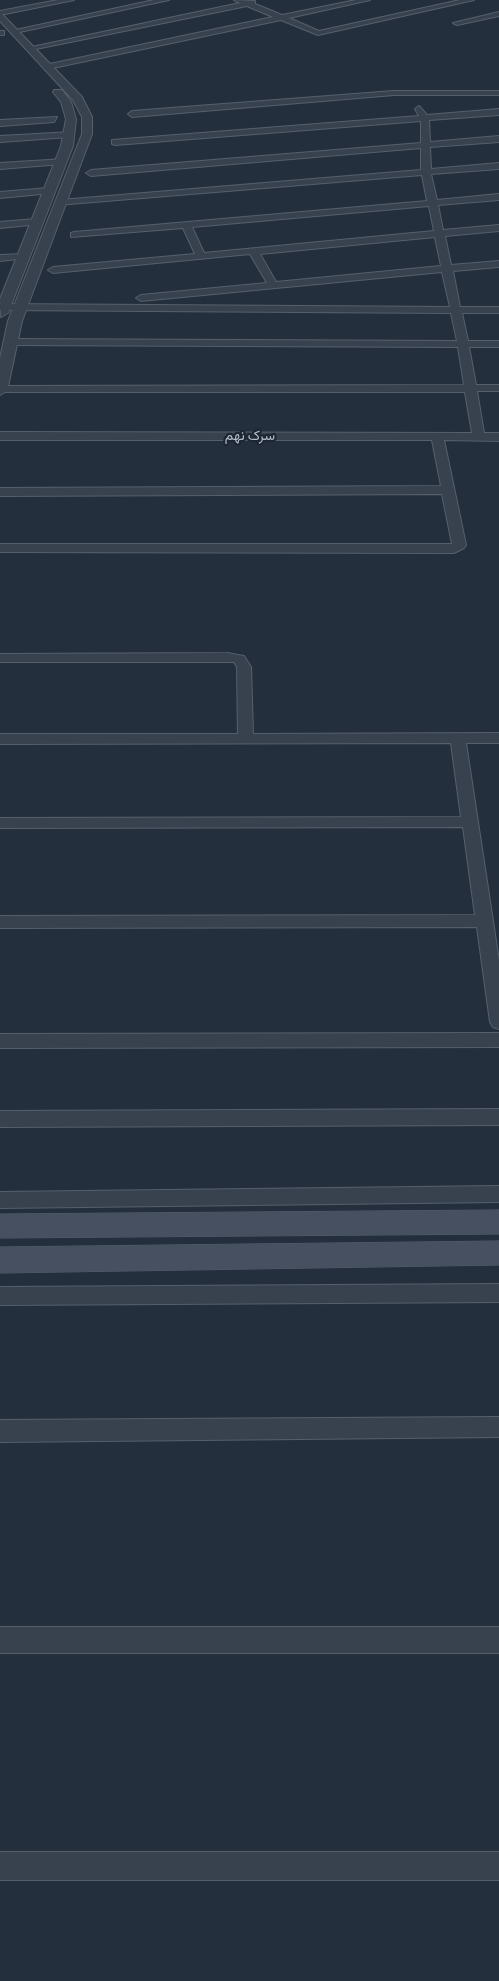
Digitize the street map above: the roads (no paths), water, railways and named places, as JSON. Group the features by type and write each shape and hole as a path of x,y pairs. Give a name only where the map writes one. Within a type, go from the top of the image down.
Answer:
{"main road":[{"path":"0,1226 499,1222"},
{"path":"0,1260 499,1253"}],"street":[{"path":"0,14 70,0"},
{"path":"15,31 165,0"},
{"path":"238,0 314,32 323,32 469,0 479,5"},
{"path":"31,48 266,0"},
{"path":"48,67 366,0"},
{"path":"489,9 499,14"},
{"path":"0,14 78,99 87,117 87,134 20,307 0,390 499,388"},
{"path":"457,23 499,14"},
{"path":"0,32 66,102 71,119 62,161 1,310"},
{"path":"132,114 394,93 410,95 499,93"},
{"path":"410,95 425,118 426,172 463,344 479,437"},
{"path":"115,142 499,112"},
{"path":"0,123 54,119"},
{"path":"239,132 246,141"},
{"path":"0,139 69,134"},
{"path":"60,203 222,176 260,160 499,139"},
{"path":"253,150 260,160"},
{"path":"0,166 62,161"},
{"path":"91,173 222,176 278,185 499,166"},
{"path":"278,185 284,195"},
{"path":"0,195 49,191"},
{"path":"74,235 499,197"},
{"path":"291,204 297,214"},
{"path":"0,225 36,222"},
{"path":"186,225 201,256"},
{"path":"53,270 499,228"},
{"path":"253,251 273,285"},
{"path":"0,258 22,256"},
{"path":"118,300 499,264"},
{"path":"1,310 20,307 499,310"},
{"path":"10,342 499,344"},
{"name":"سرک نهم","path":"0,436 499,437"},
{"path":"0,548 454,549 459,545 437,437"},
{"path":"0,492 447,490"},
{"path":"0,658 239,659 244,667 246,738"},
{"path":"458,738 499,1022"},
{"path":"0,739 499,738"},
{"path":"0,823 470,822"},
{"path":"0,922 484,921"},
{"path":"0,1041 499,1040"},
{"path":"0,1119 499,1117"},
{"path":"0,1200 499,1194"},
{"path":"0,1296 499,1293"},
{"path":"0,1431 499,1427"},
{"path":"0,1640 499,1640"},
{"path":"0,1866 499,1866"}]}
